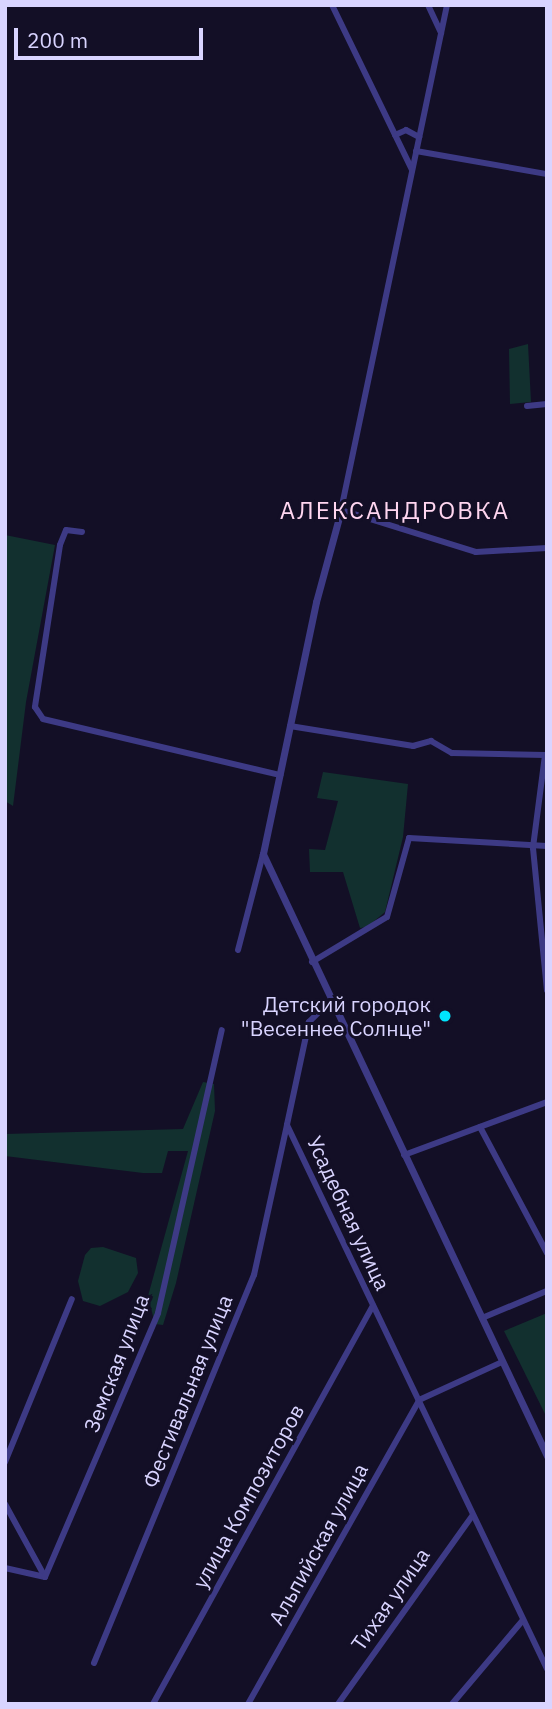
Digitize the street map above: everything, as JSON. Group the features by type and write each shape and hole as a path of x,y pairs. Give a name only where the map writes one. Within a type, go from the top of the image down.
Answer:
{"street":[{"path":"332,5 412,170"},
{"path":"428,5 441,33"},
{"path":"238,950 263,855 316,602 341,510 447,5"},
{"path":"394,135 407,130 419,137"},
{"path":"416,151 547,174"},
{"path":"527,406 547,404"},
{"path":"341,510 476,552 547,548"},
{"path":"82,532 66,530 60,545 35,707 43,719 280,775"},
{"path":"290,726 413,746 431,741 453,752 545,755 533,848 547,990"},
{"path":"312,962 387,917 409,838 533,848 547,846"},
{"path":"263,855 547,1456"},
{"name":"Усадебная улица","path":"330,1001 309,1023 287,1125 547,1669"},
{"name":"Земская улица","path":"45,1577 158,1313 222,1030"},
{"path":"404,1155 547,1102"},
{"name":"Фестивальная улица","path":"94,1663 254,1275 287,1125"},
{"path":"481,1127 547,1253"},
{"path":"482,1318 547,1291"},
{"path":"5,1462 72,1298"},
{"name":"улица Композиторов","path":"153,1704 373,1306"},
{"path":"419,1400 502,1362"},
{"name":"Альпийская улица","path":"248,1704 419,1400"},
{"path":"5,1504 45,1577"},
{"name":"Тихая улица","path":"338,1704 473,1515"},
{"path":"5,1568 45,1577"},
{"path":"452,1704 523,1620"}],"green space":[{"path":"528,344 531,402 510,404 509,349"},
{"path":"5,535 55,545 26,702 13,806 5,801"},
{"path":"323,772 408,784 403,837 385,912 367,927 360,928 343,872 310,872 309,849 325,850 338,801 317,798"},
{"path":"203,1082 214,1084 215,1111 176,1283 163,1325 155,1324 148,1296 188,1151 168,1151 162,1173 143,1173 5,1156 5,1134 183,1129"},
{"path":"103,1247 136,1258 138,1273 128,1292 100,1306 83,1301 78,1281 85,1255 91,1248"},
{"path":"547,1313 547,1418 504,1331"}],"place":[{"name":"Детский городок \"Весеннее Солнце\"","path":"445,1016"}],"district":[{"name":"АЛЕКСАНДРОВКА","path":"395,511"}]}
